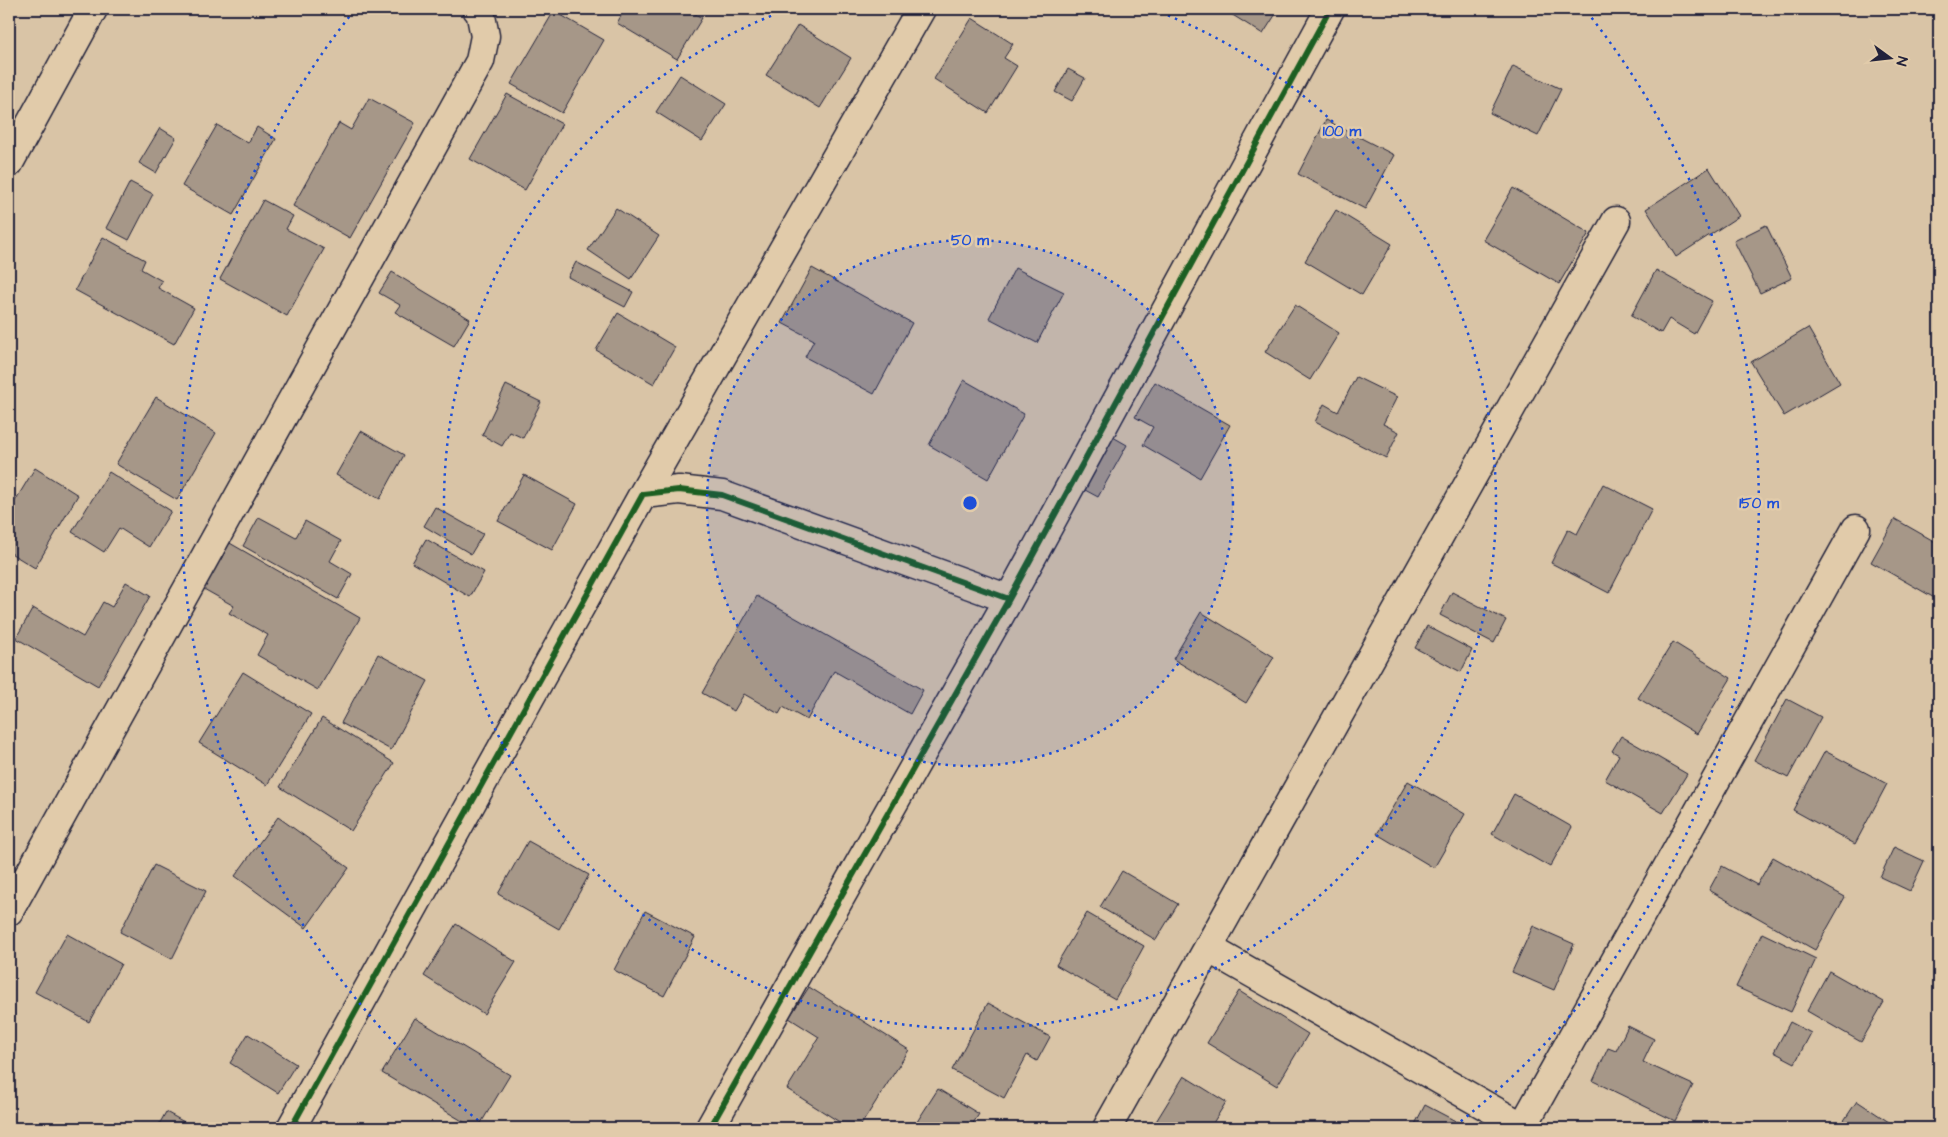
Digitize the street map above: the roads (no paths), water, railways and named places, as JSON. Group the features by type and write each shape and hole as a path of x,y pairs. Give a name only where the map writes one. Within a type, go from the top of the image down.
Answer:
{"street":[{"path":"9,163 16,132 93,9"},
{"path":"9,911 480,61 485,36 480,11 477,9"},
{"path":"290,1128 643,494 921,9"},
{"path":"710,1128 1009,599 1330,9"},
{"path":"1107,1128 1616,221"},
{"path":"643,494 679,490 722,495 1009,599"},
{"path":"1208,948 1523,1128 1856,529"}]}
